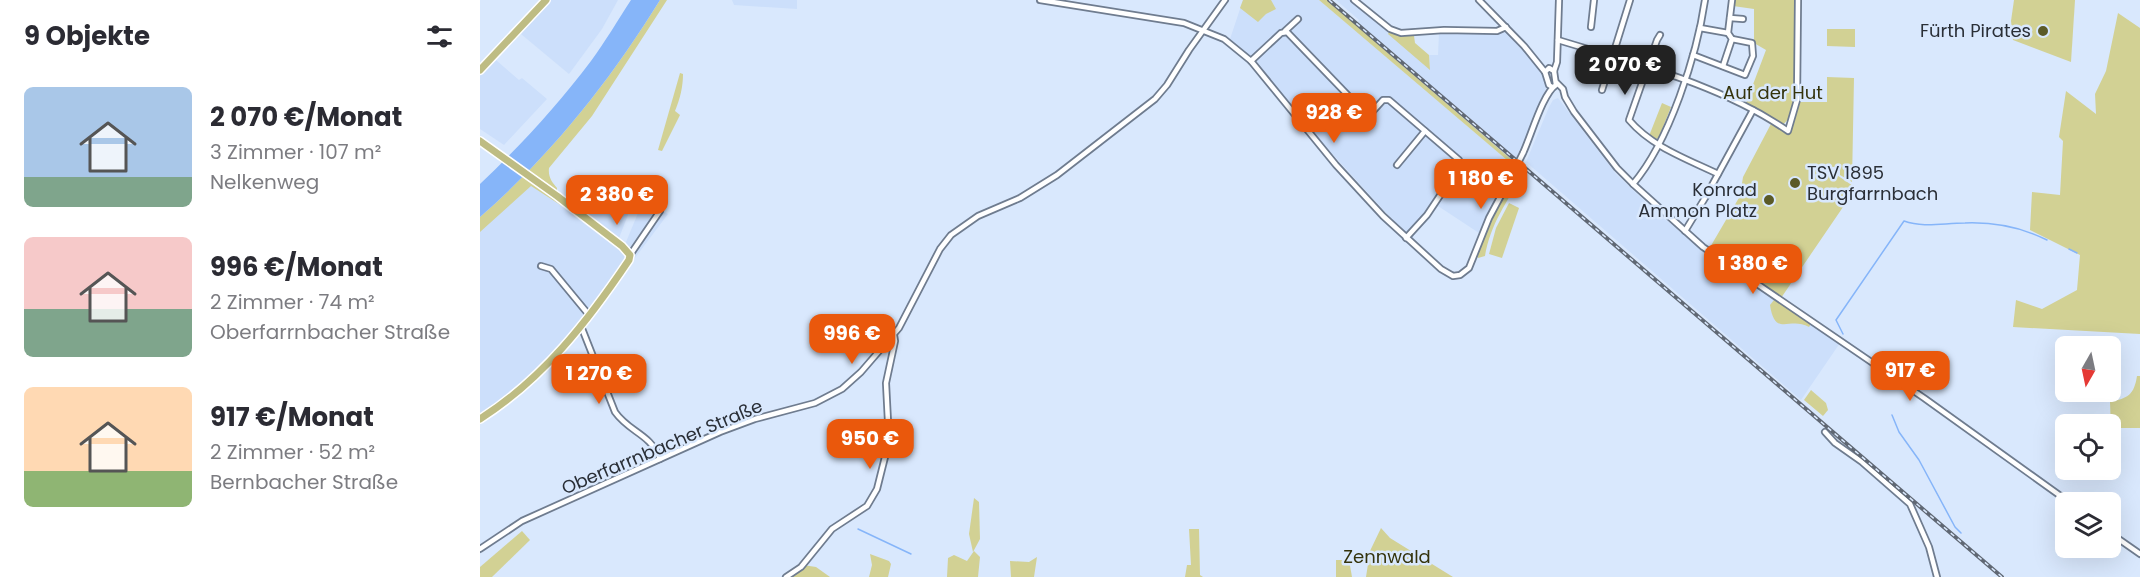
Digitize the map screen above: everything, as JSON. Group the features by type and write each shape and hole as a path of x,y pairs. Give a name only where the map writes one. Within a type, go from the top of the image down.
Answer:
{"main road":[{"path":"480,70 546,0"},
{"path":"480,141 537,181 622,246 630,255 626,264 581,326 529,383 480,419"}],"street":[{"path":"1040,0 1184,23 1224,39 1251,61 1336,165 1406,238 1449,274 1456,276 1464,273 1473,258 1553,86 1550,70 1557,57 1559,0"},
{"name":"Oberfarrnbacher Straße","path":"480,549 522,522 660,459 755,419 815,403 829,397 852,381 894,335 940,249 951,235 978,216 1020,198 1057,175 1155,99 1225,0"},
{"path":"1354,0 1385,26 1401,33 1444,30 1488,31 1506,27"},
{"path":"1479,0 1536,59 1550,70 1553,86 1564,93 1600,147 1633,184 1685,231 1718,258 1843,342 2055,492"},
{"path":"1591,27 1594,0"},
{"path":"1602,90 1630,0"},
{"path":"1633,184 1648,165 1659,145 1693,55 1705,0"},
{"path":"1693,55 1745,75 1753,56 1752,43 1732,39 1728,33 1732,0"},
{"path":"1558,40 1684,80 1725,96 1788,131 1797,100 1798,0"},
{"path":"1251,61 1298,18"},
{"path":"1730,18 1743,19"},
{"path":"1700,28 1728,33"},
{"path":"1285,31 1364,112 1373,111 1383,100 1389,100 1460,163 1427,215 1406,238"},
{"path":"1660,35 1629,117 1631,122 1659,145 1718,174"},
{"path":"1723,66 1732,39"},
{"path":"1685,231 1752,110"},
{"path":"1397,165 1425,131"},
{"path":"630,255 660,211"},
{"path":"541,266 550,269 589,315"},
{"path":"581,326 615,412 624,423 653,445 660,459"},
{"path":"786,577 801,567 832,529 867,506 877,489 889,441 886,383 895,341 894,335"},
{"path":"1825,432 1834,443 1862,462 1910,504 1929,547 1937,577"},
{"path":"2121,541 2140,554"}],"shaded area":[{"path":"551,0 618,0 602,29 569,74 521,34"},
{"path":"732,0 797,0 797,9 734,5"},
{"path":"1243,0 1319,0 1507,160 1511,160 1356,25 1359,20 1336,0 1352,0 1390,30 1430,69 1429,55 1438,55 1439,33 1507,32 1543,72 1547,86 1530,132 1479,233 1438,206 1413,239 1388,215 1318,138 1253,58 1230,39"},
{"path":"496,60 519,80 522,78 547,99 504,145 480,129 480,76"},
{"path":"1558,98 1616,174 1651,207 1705,253 1840,343 1801,400 1526,162 1549,107 1553,100"},
{"path":"531,184 584,220 589,215 600,186 635,197 619,238 626,242 643,201 668,214 571,343 511,402 480,422 480,230"}],"green space":[{"path":"660,0 667,0 592,116 549,168 550,177 557,192 543,182 564,204 562,206 531,186 480,232 480,217 531,168 578,115 621,59"},
{"path":"1243,0 1271,0 1276,9 1266,14 1258,22 1240,8"},
{"path":"1319,0 1327,0 1512,160 1507,160"},
{"name":"Auf der Hut","path":"1734,0 1798,0 1794,101 1790,117 1783,125 1746,103 1766,50 1754,43 1754,9 1733,6"},
{"name":"Fürth Pirates","path":"2014,0 2075,0 2071,62 2013,40 2011,21"},
{"path":"2118,13 2140,28 2140,334 2013,327 2016,300 2042,309 2077,290 2080,255 2030,230 2032,192 2060,195 2063,141 2059,137 2066,91 2096,114 2095,94 2106,71"},
{"path":"1827,29 1855,29 1855,47 1827,46"},
{"path":"1390,30 1398,35 1414,36 1415,43 1429,55 1430,70 1388,34"},
{"path":"680,73 683,74 682,84 675,111 680,115 662,151 658,150"},
{"name":"TSV 1895 Burgfarrnbach","path":"1827,77 1854,78 1852,182 1840,175 1840,167 1825,167 1856,188 1781,298 1709,249 1740,196 1743,177 1772,122 1785,130 1793,119 1798,102 1827,102"},
{"path":"1662,103 1671,107 1659,137 1655,140 1649,136"},
{"path":"1518,170 1523,175 1495,224 1485,256 1478,258 1477,255 1497,209"},
{"path":"1509,203 1519,208 1502,258 1489,254 1496,228"},
{"path":"1774,300 1810,322 1809,327 1802,324 1779,324 1775,321 1770,305"},
{"path":"2137,376 2140,376 2140,428 2121,428 2121,414 2110,414 2110,402 2121,402 2121,399 2129,395 2134,388"},
{"path":"1811,390 1826,403 1828,410 1823,416 1804,400"},
{"path":"974,498 979,502 980,539 973,552 969,534"},
{"name":"Zennwald","path":"1381,528 1390,538 1453,577 1366,577 1370,551"},
{"path":"1189,529 1199,529 1200,575 1203,577 1185,577 1187,565 1191,565"},
{"path":"522,531 530,540 492,577 480,577 480,567"},
{"path":"974,551 980,557 978,577 947,577 948,558 954,555 967,561"},
{"path":"870,554 889,561 891,564 888,577 869,577 872,565"},
{"path":"1037,557 1034,577 1011,577 1010,561 1029,562"},
{"name":"Zennwald","path":"1336,560 1349,560 1352,577 1336,577"},
{"path":"803,565 816,567 830,577 788,577"}],"water":[{"path":"631,0 660,0 621,59 578,115 531,168 480,217 480,184 524,140 565,93 596,54"}],"waterway":[{"path":"1843,334 1836,320 1904,221 1926,225 1975,223 1996,225 2017,229 2047,240"},
{"path":"2069,249 2077,253"},
{"path":"1892,415 1899,432 1919,460 1955,527 1961,533"},
{"path":"858,529 911,554"}],"railway":[{"path":"1329,0 2002,577"}],"place":[{"name":"Fürth Pirates","path":"2043,31"},
{"name":"TSV 1895 Burgfarrnbach","path":"1795,183"},
{"name":"Konrad Ammon Platz","path":"1769,200"}]}
